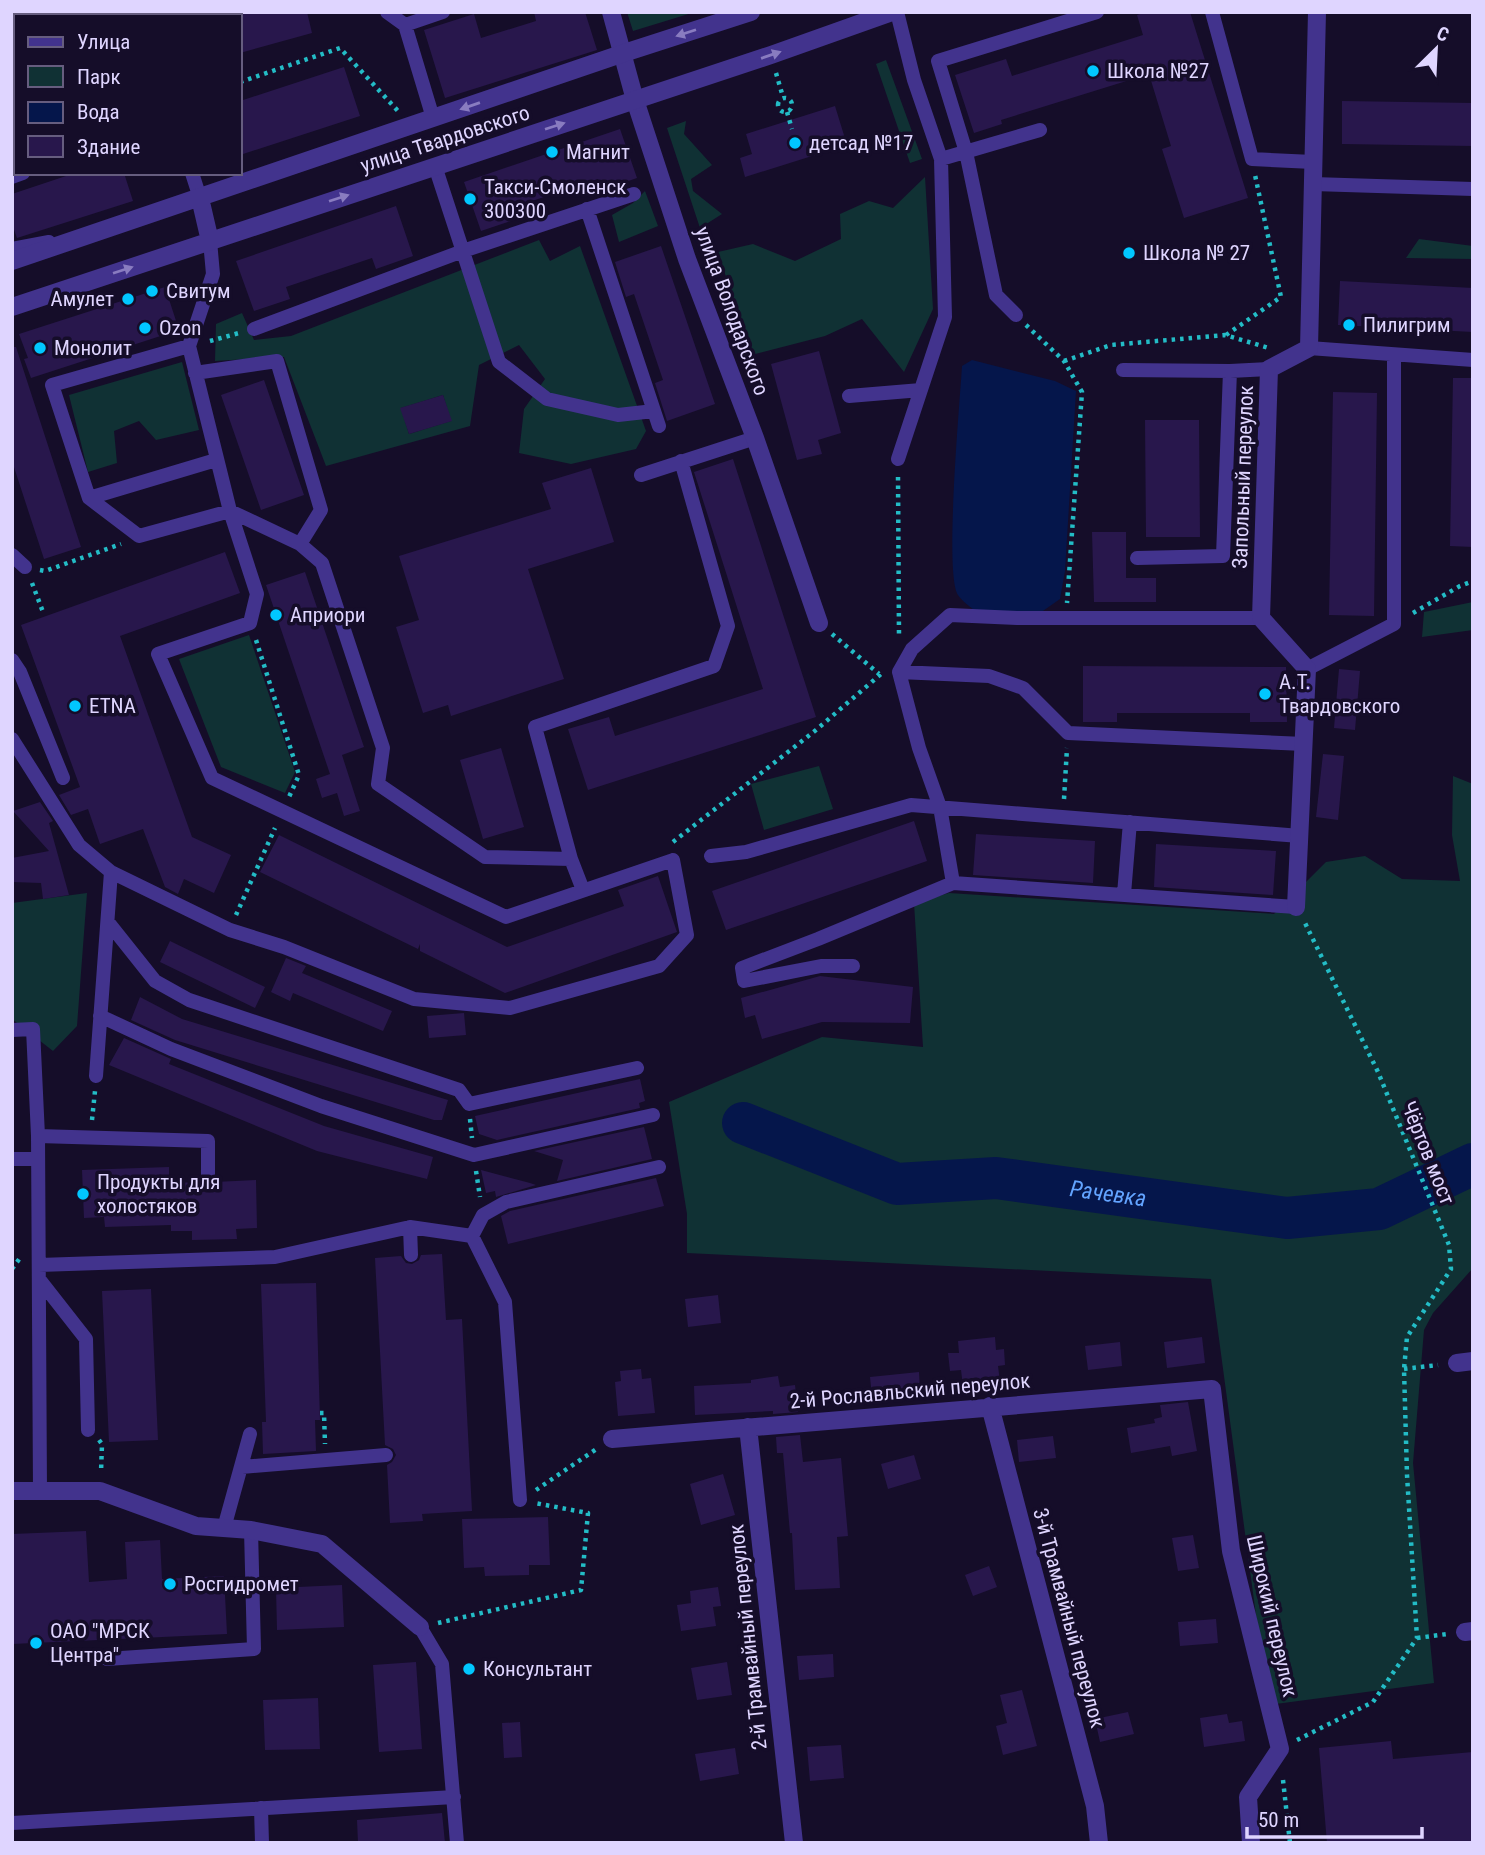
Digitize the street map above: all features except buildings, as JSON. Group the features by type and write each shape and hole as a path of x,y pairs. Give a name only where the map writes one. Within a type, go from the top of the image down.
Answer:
{"street":[{"name":"улица Володарского","path":"611,12 635,100 687,259 755,438 819,624"},
{"name":"улица Твардовского","path":"12,261 751,12"},
{"name":"улица Твардовского","path":"12,307 894,12"},
{"path":"1309,348 1317,12"},
{"path":"200,198 210,241"},
{"name":"Запольный переулок","path":"1261,618 1269,369 1309,348"},
{"path":"1261,618 1307,669 1296,907"},
{"name":"2-й Рославльский переулок","path":"612,1439 1212,1389"},
{"name":"Широкий переулок","path":"1212,1389 1231,1551 1280,1749"},
{"name":"3-й Трамвайный переулок","path":"990,1406 1095,1806 1100,1843"},
{"name":"2-й Трамвайный переулок","path":"748,1427 794,1843"},
{"path":"12,1491 100,1490 196,1526 251,1531 322,1544 420,1627"},
{"path":"1251,1843 1248,1797 1280,1749"}],"lane":[{"path":"387,12 405,24 433,118"},
{"path":"405,24 443,12"},
{"path":"894,12 941,159 944,317 898,459"},
{"path":"1016,315 996,295 967,152 938,61 1097,12"},
{"path":"1212,12 1252,159 1313,162"},
{"path":"941,159 1040,130"},
{"path":"435,166 499,362 547,399 618,415 656,418 587,209"},
{"path":"193,175 200,198"},
{"path":"1313,184 1473,189"},
{"path":"254,329 463,251 634,194"},
{"path":"12,249 91,234"},
{"path":"12,739 79,845 111,872 230,930 284,947 414,999 510,1008 659,966 687,935 673,860 506,917 212,778 158,654 250,623 257,594 216,460 189,346 213,274 210,241"},
{"path":"189,346 52,385 89,498 139,536 230,511 300,544 322,563 383,748 377,784 485,857 570,859"},
{"path":"1309,348 1473,360"},
{"path":"1307,669 1394,624 1394,356"},
{"path":"195,373 277,361 321,510 300,544"},
{"path":"1123,370 1269,369"},
{"path":"1137,558 1223,556 1230,371"},
{"path":"849,396 921,390"},
{"path":"641,475 755,438"},
{"path":"89,498 216,460"},
{"path":"583,890 570,859 535,727 714,666 728,626 681,461"},
{"path":"12,555 25,567"},
{"path":"953,883 940,807 919,748 899,672 912,649 950,615 1261,618"},
{"path":"12,660 20,672 62,778"},
{"path":"899,672 989,676 1023,688 1068,733 1304,744"},
{"path":"711,856 746,852 911,805 1300,836"},
{"path":"1124,894 1130,822"},
{"path":"96,1076 111,872"},
{"path":"853,966 821,966 744,981 742,968 953,883 1296,907"},
{"path":"108,922 155,981 189,1000 459,1090 469,1104 637,1068"},
{"path":"100,1016 171,1049 321,1106 474,1155 653,1115"},
{"path":"12,1030 33,1029 38,1136 40,1491"},
{"path":"38,1136 208,1141 208,1175"},
{"path":"12,1159 38,1159"},
{"path":"472,1236 483,1215 506,1202 659,1167"},
{"path":"39,1272 275,1257 410,1227 472,1236"},
{"path":"410,1227 411,1255"},
{"path":"472,1236 505,1302 520,1500"},
{"path":"39,1272 86,1339 89,1430"},
{"path":"224,1528 250,1434"},
{"path":"242,1467 386,1454"},
{"path":"107,1659 254,1649 251,1531"},
{"path":"420,1627 442,1664 457,1843"},
{"path":"12,1822 454,1797"},
{"path":"261,1808 262,1843"}],"path":[{"path":"242,81 340,48 402,116"},
{"path":"787,112 792,129"},
{"path":"1225,335 1281,297 1252,159"},
{"path":"1016,315 1064,360 1082,392 1066,618"},
{"path":"189,346 254,329"},
{"path":"1064,360 1111,345 1225,335 1264,346 1287,360"},
{"path":"673,860 669,844 816,730 879,674 899,672 898,459"},
{"path":"25,567 45,571 94,555 139,536"},
{"path":"1394,624 1473,581"},
{"path":"31,583 43,611"},
{"path":"230,930 299,775 250,623"},
{"path":"819,624 879,674"},
{"path":"1065,783 1068,733"},
{"name":"Чёртов мост","path":"1296,907 1378,1072 1449,1245 1451,1269 1407,1337 1404,1369"},
{"path":"91,1136 96,1076"},
{"path":"469,1104 483,1215"},
{"path":"1290,1843 1280,1749 1373,1702 1417,1638 1407,1475 1404,1369 1465,1362"},
{"path":"320,1413 324,1413 325,1459"},
{"path":"520,1500 612,1439"},
{"path":"100,1490 103,1444"},
{"path":"420,1627 581,1590 588,1513 520,1500"},
{"path":"1417,1638 1469,1631"}],"green space":[{"path":"627,12 695,12 633,31"},
{"path":"886,60 922,159 910,163 876,64"},
{"path":"686,121 684,134 712,165 691,179 693,191 722,214 700,228 667,128"},
{"path":"925,177 933,309 904,372 862,319 825,336 751,355 718,252 753,244 795,261 841,239 840,214 869,201 893,208"},
{"path":"645,191 658,226 619,242 612,215 633,203"},
{"path":"1419,239 1473,246 1473,259 1406,258"},
{"path":"539,240 550,261 580,246 646,431 636,449 571,464 519,453 524,409 545,379 519,345 479,365 470,426 326,466 284,357 215,361 216,324 242,313 254,340 291,336","holes":["443,395 451,421 409,434 401,408"]},
{"path":"182,362 199,430 156,440 139,421 114,431 117,463 88,472 69,395"},
{"path":"1473,602 1473,630 1422,637 1424,612"},
{"path":"249,635 295,772 285,793 221,767 179,659"},
{"path":"819,766 833,809 764,830 751,784"},
{"path":"1453,776 1473,784 1473,1268 1433,1313 1424,1330 1413,1463 1434,1683 1268,1705 1211,1279 687,1253 687,1214 669,1102 822,1037 923,1047 914,903 949,893 1274,914 1326,862 1365,856 1402,879 1460,881 1452,835"},
{"path":"87,893 77,1026 53,1051 12,1019 12,903"}],"water":[{"path":"972,360 1055,381 1076,391 1065,571 1060,599 1040,613 974,610 958,595 954,581 953,523 962,366"}],"waterway":[{"name":"Рачевка","path":"743,1123 897,1184 996,1178 1287,1218 1379,1209 1473,1164"}],"place":[{"name":"Школа №27","path":"1093,71"},
{"name":"детсад №17","path":"795,143"},
{"name":"Магнит","path":"552,152"},
{"name":"Такси-Смоленск 300300","path":"470,199"},
{"name":"Школа № 27","path":"1129,253"},
{"name":"Свитум","path":"152,291"},
{"name":"Амулет","path":"128,299"},
{"name":"Пилигрим","path":"1349,325"},
{"name":"Ozon","path":"145,328"},
{"name":"Монолит","path":"40,348"},
{"name":"Априори","path":"276,615"},
{"name":"А.Т. Твардовского","path":"1265,694"},
{"name":"ETNA","path":"75,706"},
{"name":"Продукты для холостяков","path":"83,1194"},
{"name":"Росгидромет","path":"170,1584"},
{"name":"ОАО \"МРСК Центра\"","path":"36,1643"},
{"name":"Консультант","path":"469,1669"}]}
